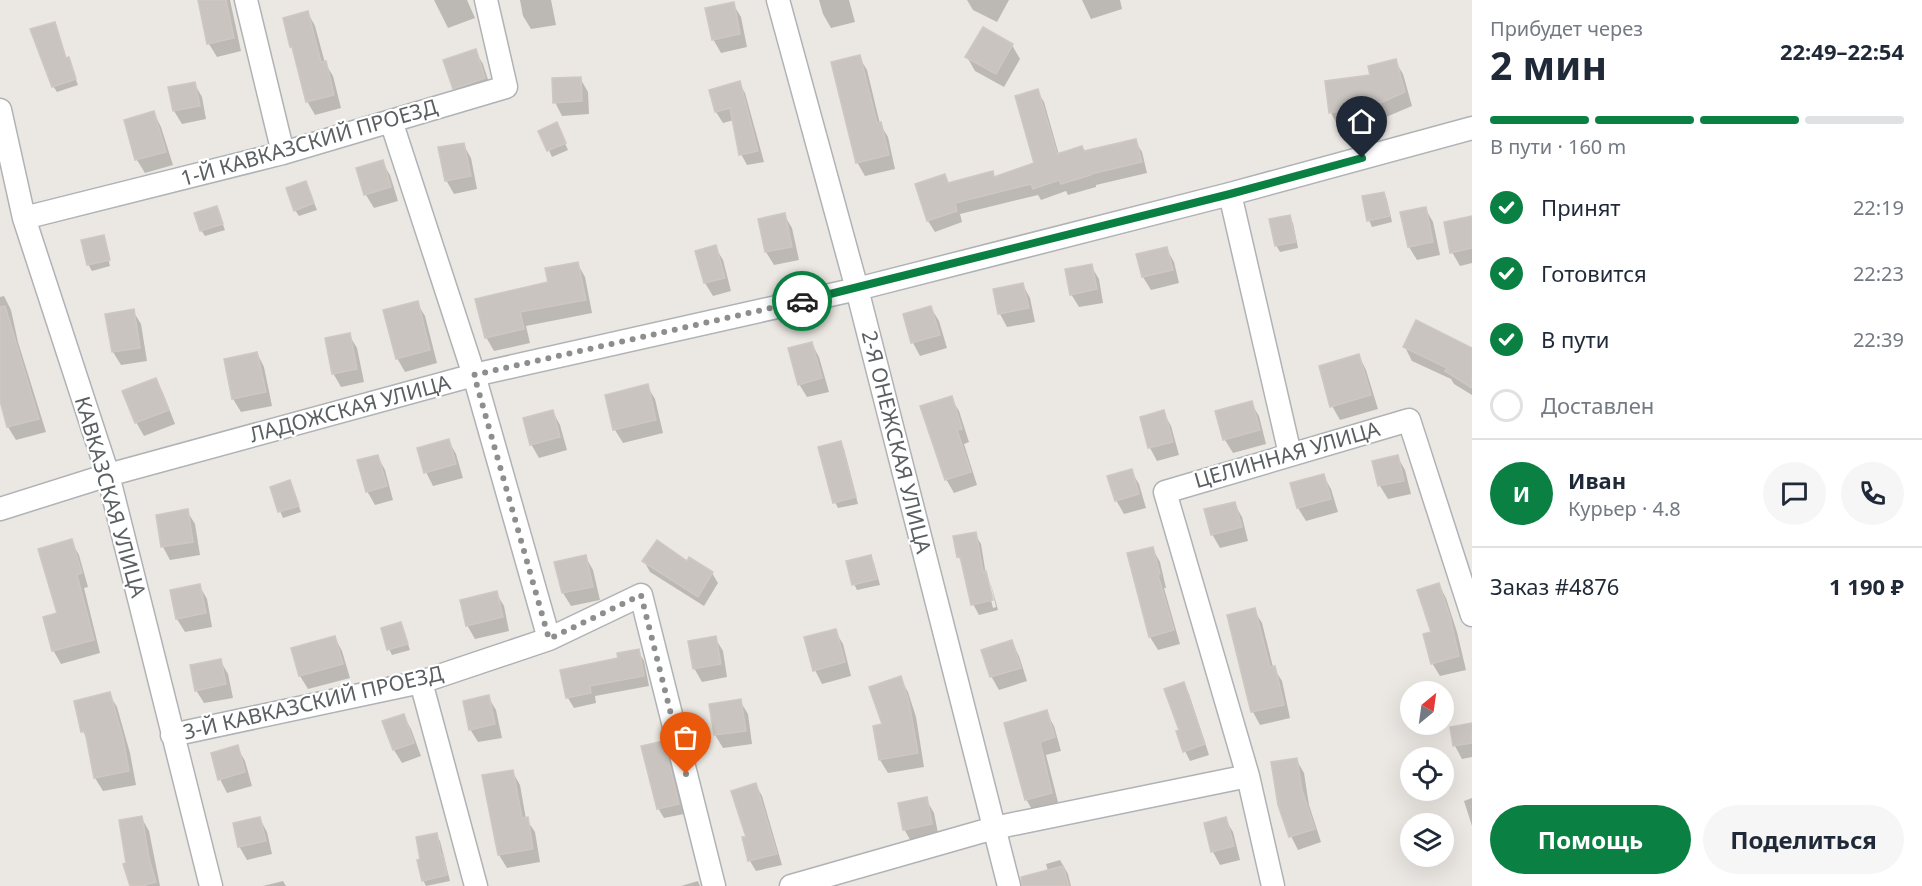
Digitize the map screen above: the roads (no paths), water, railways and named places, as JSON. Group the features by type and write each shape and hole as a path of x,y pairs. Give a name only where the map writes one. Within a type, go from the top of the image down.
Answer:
{"street":[{"path":"246,0 283,153"},
{"name":"1-Й КАВКАЗСКИЙ ПРОЕЗД","path":"24,218 283,153 506,87 486,0"},
{"name":"2-Я ОНЕЖСКАЯ УЛИЦА","path":"778,0 857,289 1009,886"},
{"name":"КАВКАЗСКАЯ УЛИЦА","path":"0,110 24,218 108,475 211,886"},
{"path":"391,121 474,375 549,639"},
{"name":"ЛАДОЖСКАЯ УЛИЦА","path":"0,509 108,475 474,375 857,289 1230,194 1472,128"},
{"path":"1230,194 1290,454"},
{"name":"ЦЕЛИННАЯ УЛИЦА","path":"1248,776 1165,492 1409,420 1472,615"},
{"name":"3-Й КАВКАЗСКИЙ ПРОЕЗД","path":"172,735 421,682 549,639 641,595 714,886"},
{"path":"421,682 476,886"},
{"path":"791,886 994,828 1248,776 1273,886"}]}
